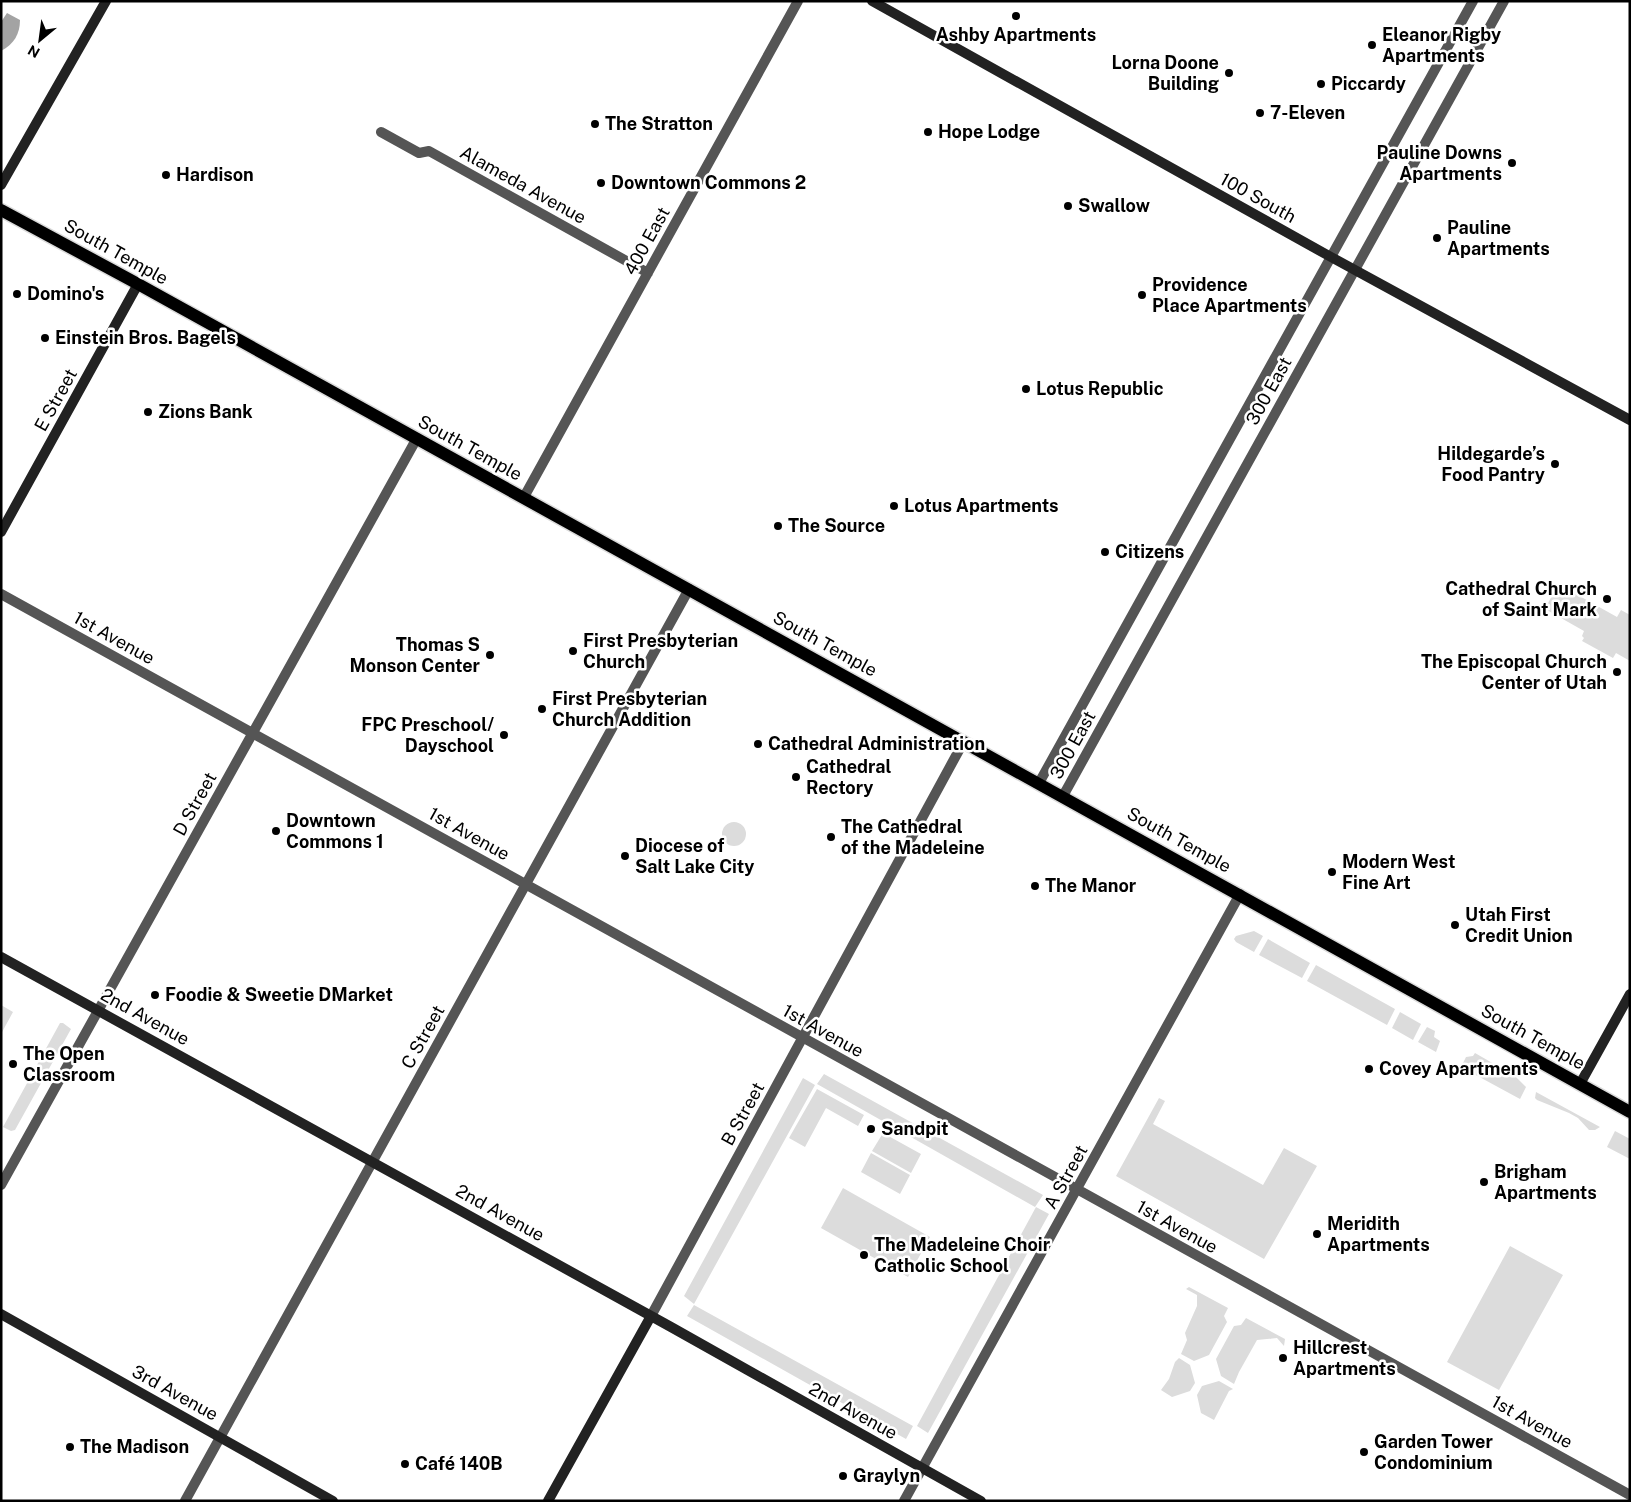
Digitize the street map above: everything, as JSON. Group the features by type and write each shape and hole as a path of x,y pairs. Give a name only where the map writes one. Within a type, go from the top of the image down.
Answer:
{"main road":[{"name":"South Temple","path":"1,210 524,497 1630,1112"}],"street":[{"path":"1,185 106,1"},
{"name":"400 East","path":"524,497 798,1"},
{"name":"100 South","path":"872,1 1331,257 1630,420"},
{"name":"300 East","path":"1039,783 1473,1"},
{"name":"300 East","path":"1063,796 1504,1"},
{"name":"Alameda Avenue","path":"381,132 418,152 429,151 648,273"},
{"name":"E Street","path":"1,532 138,284"},
{"name":"D Street","path":"1,1185 417,438"},
{"name":"C Street","path":"185,1501 690,589"},
{"name":"1st Avenue","path":"1,594 1630,1494"},
{"name":"B Street","path":"548,1501 651,1316 964,741"},
{"name":"A Street","path":"904,1501 1240,894"},
{"name":"2nd Avenue","path":"1,956 373,1161 981,1501"},
{"path":"1580,1084 1630,994"},
{"name":"3rd Avenue","path":"1,1314 333,1501"}],"shaded area":[{"path":"7,13 20,20 20,25 13,42 1,51 1,22"},
{"path":"1558,584 1617,617 1621,610 1630,615 1630,661 1616,653 1613,658 1582,641 1584,631 1545,609"},
{"path":"734,822 739,823 745,829 745,839 739,845 734,846 729,845 723,839 722,834 723,829 729,823"},
{"path":"1254,931 1263,936 1254,952 1234,939 1236,936"},
{"path":"1268,939 1310,963 1302,978 1259,955"},
{"path":"1316,965 1395,1009 1387,1025 1307,981"},
{"path":"1,1005 13,1012 1,1034"},
{"path":"1400,1012 1421,1024 1413,1040 1392,1028"},
{"path":"60,1023 71,1029 15,1130 11,1131 3,1127"},
{"path":"1427,1027 1435,1031 1434,1037 1440,1041 1436,1052 1418,1042"},
{"path":"1475,1053 1515,1076 1526,1087 1520,1099 1461,1067 1466,1057 1473,1056"},
{"path":"824,1074 1043,1195 1035,1207 817,1084"},
{"path":"803,1078 815,1085 694,1304 684,1296"},
{"path":"817,1089 864,1115 858,1126 826,1108 805,1147 789,1138"},
{"path":"1536,1092 1600,1127 1595,1130 1589,1130 1578,1118 1537,1100 1535,1098"},
{"path":"1159,1098 1165,1101 1153,1124 1263,1185 1284,1148 1317,1166 1264,1259 1116,1176"},
{"path":"1615,1131 1630,1139 1630,1159 1607,1147"},
{"path":"883,1133 921,1154 911,1173 872,1151"},
{"path":"871,1153 910,1175 900,1194 861,1172"},
{"path":"843,1188 930,1237 908,1277 821,1228"},
{"path":"1036,1207 1049,1214 928,1433 917,1426"},
{"path":"1510,1246 1563,1275 1499,1390 1447,1362"},
{"path":"1189,1287 1228,1308 1224,1316 1227,1322 1209,1355 1194,1361 1181,1354 1187,1340 1185,1333 1197,1306 1197,1295 1186,1289"},
{"path":"694,1305 913,1426 906,1439 687,1316"},
{"path":"1246,1318 1285,1339 1284,1346 1277,1338 1257,1340 1234,1384 1221,1376 1216,1359 1234,1326 1241,1325"},
{"path":"1179,1358 1190,1365 1195,1383 1190,1391 1172,1397 1161,1390 1169,1379 1175,1362"},
{"path":"1219,1381 1233,1389 1229,1391 1214,1420 1201,1413 1197,1395 1202,1386"}],"place":[{"name":"Ashby Apartments","path":"1016,16"},
{"name":"Eleanor Rigby Apartments","path":"1372,45"},
{"name":"Lorna Doone Building","path":"1229,73"},
{"name":"Piccardy","path":"1321,84"},
{"name":"7-Eleven","path":"1260,113"},
{"name":"The Stratton","path":"595,124"},
{"name":"Hope Lodge","path":"928,132"},
{"name":"Pauline Downs Apartments","path":"1512,163"},
{"name":"Hardison","path":"166,175"},
{"name":"Downtown Commons 2","path":"601,183"},
{"name":"Swallow","path":"1068,206"},
{"name":"Pauline Apartments","path":"1437,238"},
{"name":"Domino's","path":"17,294"},
{"name":"Providence Place Apartments","path":"1142,295"},
{"name":"Einstein Bros. Bagels","path":"45,338"},
{"name":"Lotus Republic","path":"1026,389"},
{"name":"Zions Bank","path":"148,412"},
{"name":"Hildegarde’s Food Pantry","path":"1555,464"},
{"name":"Lotus Apartments","path":"894,506"},
{"name":"The Source","path":"778,526"},
{"name":"Citizens","path":"1105,552"},
{"name":"Cathedral Church of Saint Mark","path":"1607,599"},
{"name":"First Presbyterian Church","path":"573,651"},
{"name":"Thomas S Monson Center","path":"490,655"},
{"name":"The Episcopal Church Center of Utah","path":"1617,672"},
{"name":"First Presbyterian Church Addition","path":"542,709"},
{"name":"FPC Preschool/ Dayschool","path":"504,735"},
{"name":"Cathedral Administration","path":"758,744"},
{"name":"Cathedral Rectory","path":"796,777"},
{"name":"Downtown Commons 1","path":"276,831"},
{"name":"The Cathedral of the Madeleine","path":"831,837"},
{"name":"Diocese of Salt Lake City","path":"625,856"},
{"name":"Modern West Fine Art","path":"1332,872"},
{"name":"The Manor","path":"1035,886"},
{"name":"Utah First Credit Union","path":"1455,925"},
{"name":"Foodie & Sweetie DMarket","path":"155,995"},
{"name":"The Open Classroom","path":"13,1064"},
{"name":"Covey Apartments","path":"1369,1069"},
{"name":"Sandpit","path":"871,1129"},
{"name":"Brigham Apartments","path":"1484,1182"},
{"name":"Meridith Apartments","path":"1317,1234"},
{"name":"The Madeleine Choir Catholic School","path":"864,1255"},
{"name":"Hillcrest Apartments","path":"1283,1358"},
{"name":"The Madison","path":"70,1447"},
{"name":"Garden Tower Condominium","path":"1364,1452"},
{"name":"Café 140B","path":"405,1464"},
{"name":"Graylyn","path":"843,1476"}]}
